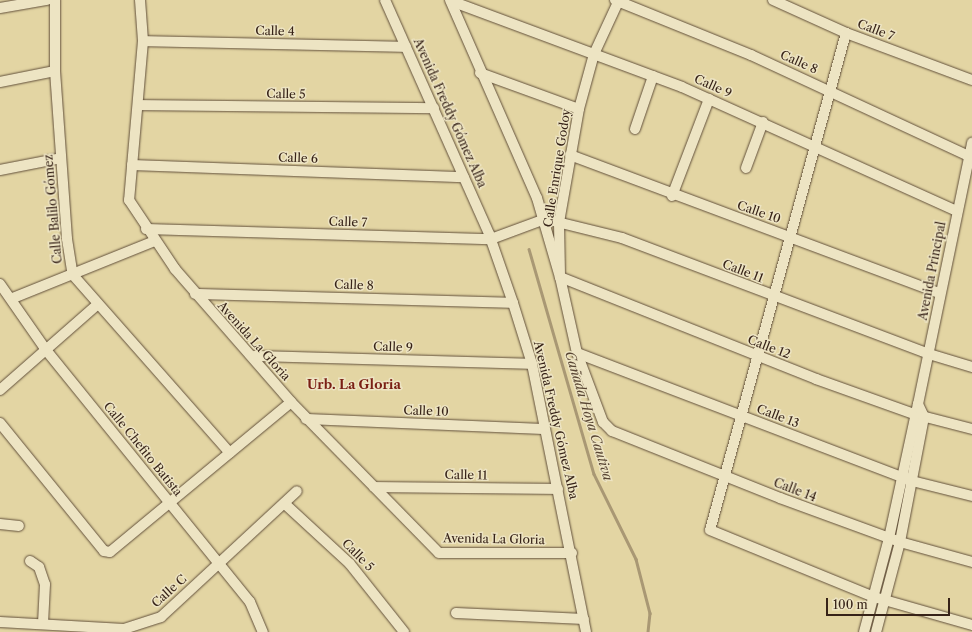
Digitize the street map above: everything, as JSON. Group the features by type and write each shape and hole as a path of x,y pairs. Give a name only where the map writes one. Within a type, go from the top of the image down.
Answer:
{"street":[{"path":"0,8 46,0"},
{"name":"Calle Balilo Gómez","path":"55,0 55,71 61,158 73,275 230,453"},
{"name":"Avenida La Gloria","path":"140,0 143,41 129,200 146,229 195,294 254,356 306,419 439,553 572,552"},
{"name":"Avenida Freddy Gómez Alba","path":"385,0 491,239 513,303 532,364 544,429 572,552 586,632"},
{"path":"451,0 480,73 545,219 560,277"},
{"name":"Calle 9","path":"451,0 653,76 709,99 814,144 958,211"},
{"name":"Calle Enrique Godoy","path":"612,431 603,422 577,353 560,277 559,223 579,109 594,54 617,0"},
{"name":"Calle 8","path":"617,0 830,90 969,156"},
{"name":"Calle 7","path":"773,0 846,33 972,80"},
{"path":"846,33 814,144 725,476 709,524 713,533 874,598 972,625"},
{"name":"Calle 4","path":"143,41 406,47"},
{"path":"0,82 55,71"},
{"path":"480,73 579,109"},
{"path":"635,129 653,76"},
{"path":"672,196 709,99"},
{"name":"Calle 5","path":"138,105 434,108"},
{"path":"746,168 764,122"},
{"name":"Avenida Principal","path":"864,632 889,538 914,414 918,404 929,354 940,293 972,143"},
{"name":"Calle 10","path":"570,155 672,196 789,236 940,293"},
{"path":"0,170 61,158"},
{"name":"Calle 6","path":"132,165 464,177"},
{"name":"Calle 7","path":"146,229 491,239 545,219"},
{"name":"Calle 11","path":"545,219 622,238 929,354 972,367"},
{"path":"13,298 155,241"},
{"name":"Calle 12","path":"560,277 758,356 914,414 972,429"},
{"name":"Calle Chefito Batista","path":"0,284 13,298 46,350 250,602 263,632"},
{"name":"Calle 8","path":"195,294 513,303"},
{"path":"0,390 98,304"},
{"name":"Calle 13","path":"577,353 912,481 972,496"},
{"name":"Calle 9","path":"254,356 532,364"},
{"path":"0,423 104,551 116,550 291,402"},
{"path":"876,632 900,542 924,417 918,404"},
{"name":"Calle 10","path":"306,419 544,429"},
{"name":"Calle 14","path":"612,431 725,476 889,538 972,562"},
{"name":"Calle 11","path":"374,487 558,489"},
{"name":"Calle C","path":"0,622 124,629 141,626 161,617 219,562 297,492"},
{"name":"Calle 5","path":"285,504 350,564 404,632"},
{"path":"0,524 19,526"},
{"path":"30,561 39,567 45,584 43,624"},
{"path":"456,613 584,619"}],"waterway":[{"name":"Cañada Hoya Cautiva","path":"529,249 594,474 636,559 650,613 648,632"}],"district":[{"name":"Urb. La Gloria","path":"354,384"}]}
